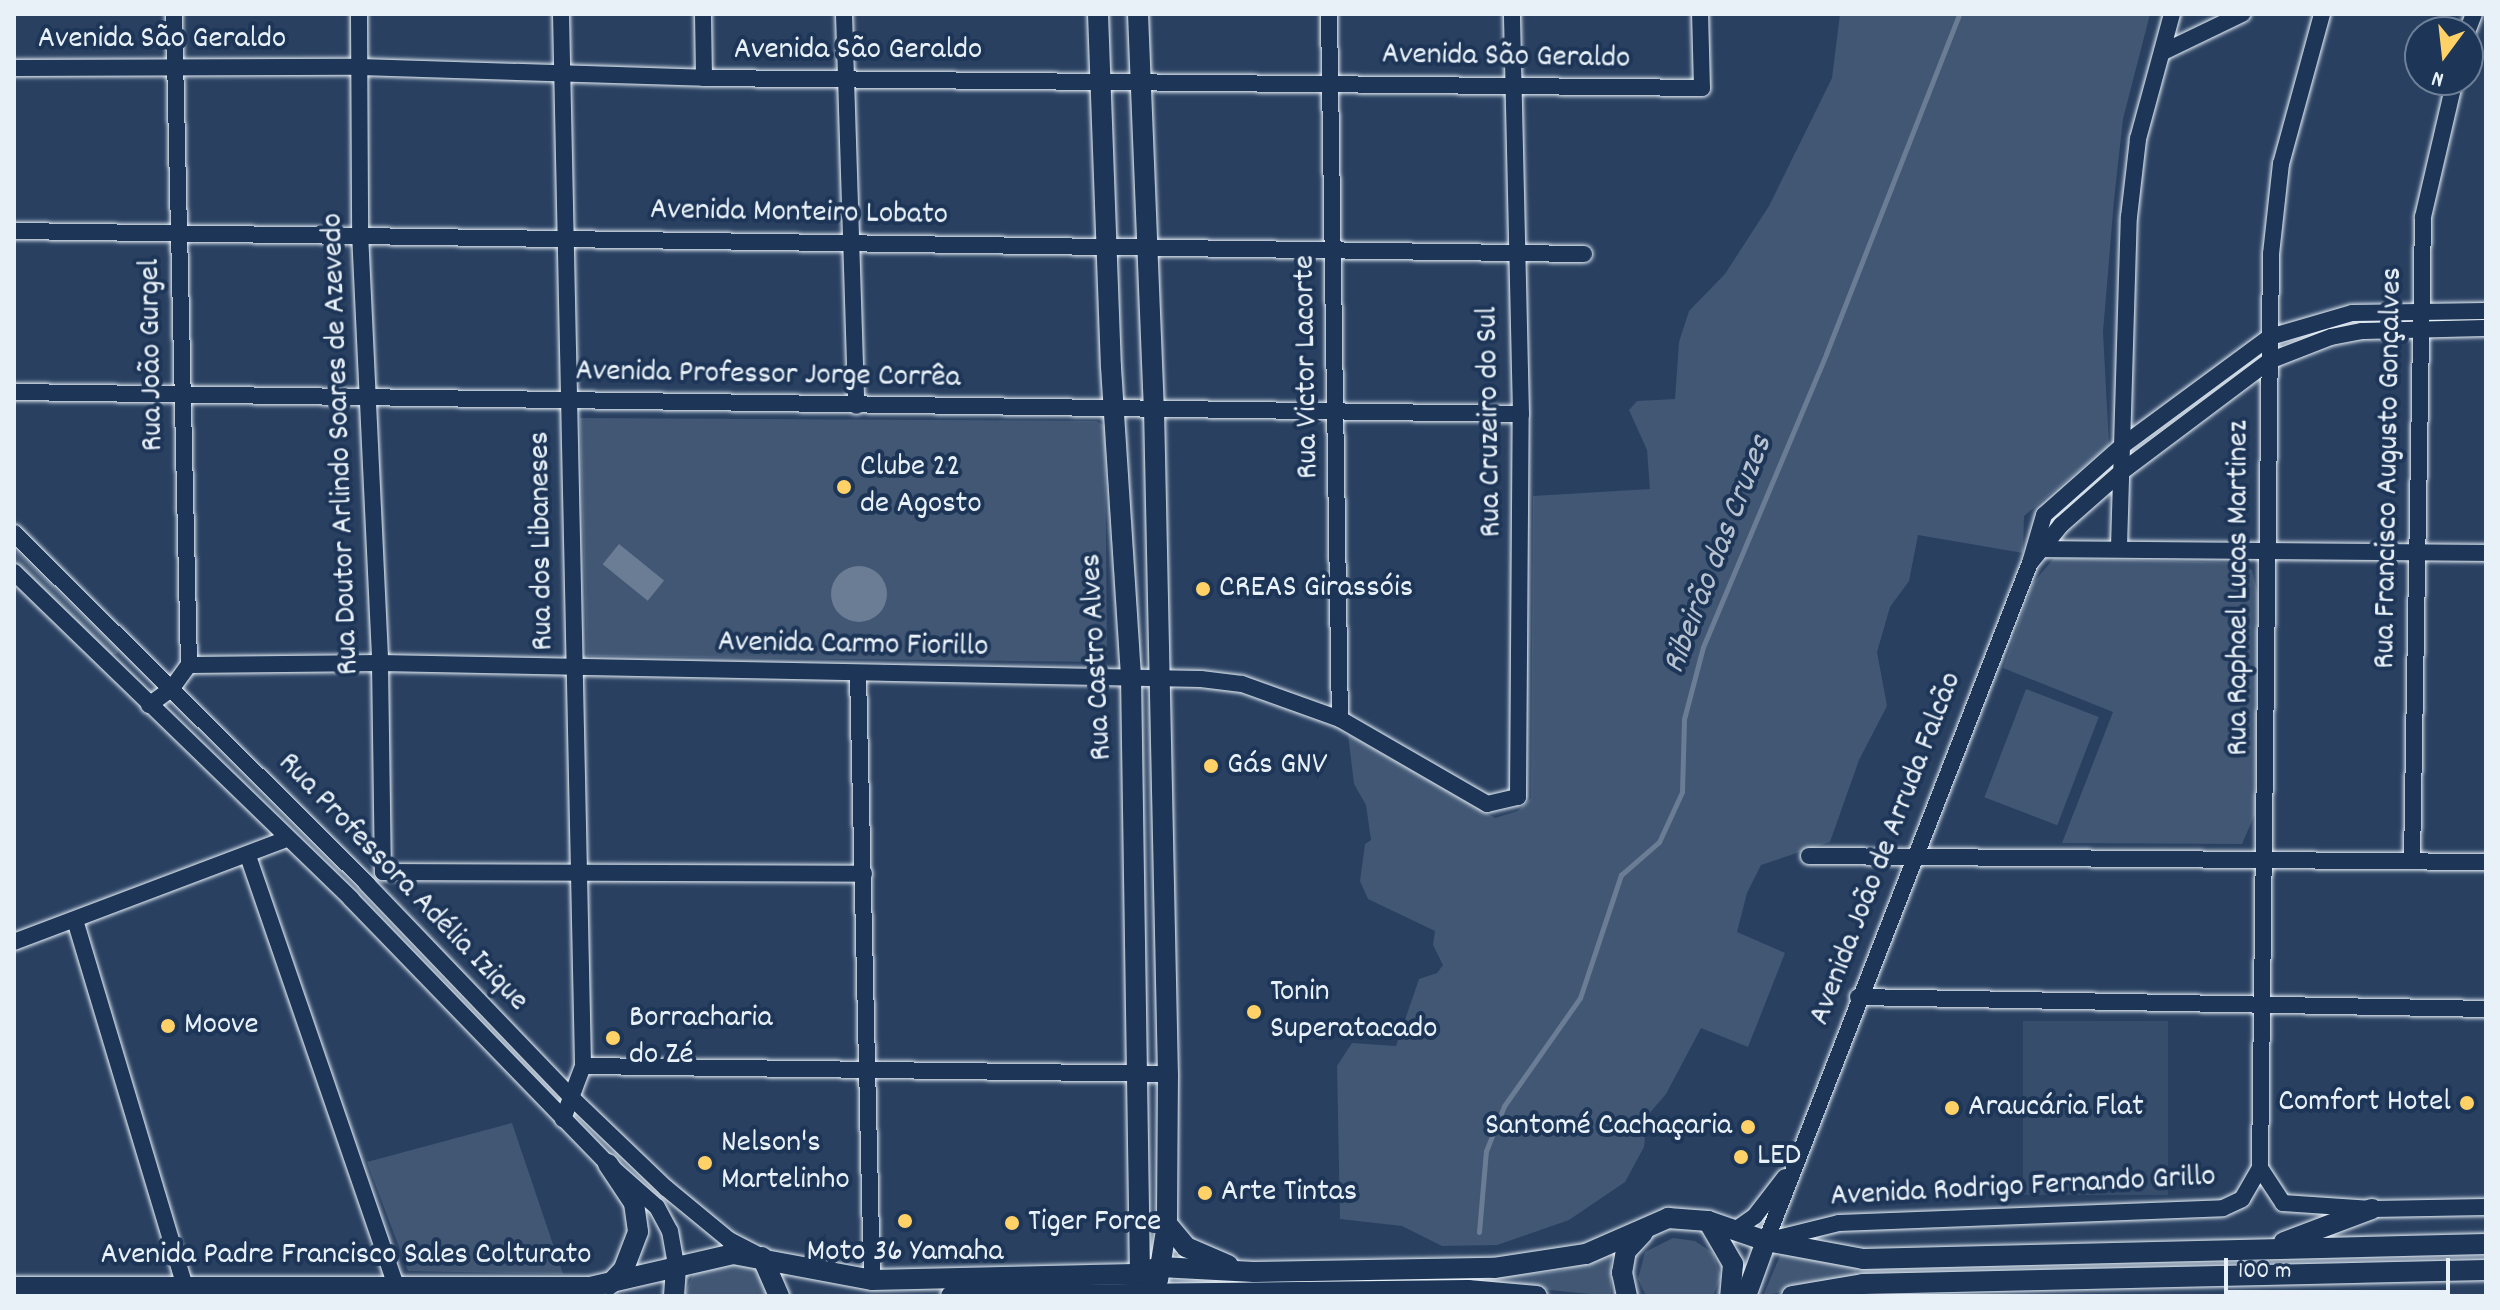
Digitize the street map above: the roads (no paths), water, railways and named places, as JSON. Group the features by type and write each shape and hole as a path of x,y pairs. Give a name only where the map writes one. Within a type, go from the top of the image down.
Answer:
{"main road":[{"name":"Rua Castro Alves","path":"1098,14 1114,408 1131,676 1139,1142 1153,1295"},
{"name":"Rua Castro Alves","path":"1138,14 1154,408 1168,1074 1167,1224 1150,1270"},
{"path":"1139,1142 1168,1142"},
{"path":"608,1164 634,1203 638,1232 624,1269 610,1284"},
{"path":"2269,1248 2372,1209"},
{"path":"762,1257 872,1280 1150,1270 1248,1272 1535,1265 1586,1254 1668,1218 1708,1221 1766,1241 1863,1259 2486,1244"},
{"path":"1708,1221 1733,1264 1730,1296"},
{"path":"1167,1224 1186,1247 1248,1272"},
{"path":"1627,1296 1622,1273 1626,1251 1651,1224"},
{"path":"1746,1296 1766,1241"},
{"name":"Avenida Padre Francisco Sales Colturato","path":"14,1287 187,1292 610,1284 718,1255 762,1257"},
{"path":"762,1257 779,1296"},
{"path":"674,1296 676,1266"},
{"path":"1792,1296 1863,1284 2486,1270"},
{"path":"951,1296 1192,1296 1454,1290 1537,1296"}],"street":[{"name":"Rua João Gurgel","path":"174,14 189,665"},
{"name":"Rua Doutor Arlindo Soares de Azevedo","path":"359,14 360,233 380,663 383,872"},
{"name":"Rua dos Libaneses","path":"561,14 572,670 583,1066"},
{"path":"703,14 704,78"},
{"path":"844,14 843,80 852,243 856,406"},
{"name":"Rua Victor Lacorte","path":"1329,14 1338,413 1340,719"},
{"name":"Rua Cruzeiro do Sul","path":"1487,804 1518,797 1521,414 1515,255 1512,14"},
{"name":"Avenida São Geraldo","path":"14,68 175,71 360,67 704,78 1702,88 1700,14"},
{"path":"2119,547 2129,217 2138,139 2172,14"},
{"path":"2163,52 2242,14"},
{"name":"Rua Raphael Lucas Martinez","path":"2260,1168 2265,1006 2271,254 2281,164 2322,14"},
{"name":"Rua Francisco Augusto Gonçalves","path":"2412,861 2423,217 2451,96"},
{"name":"Avenida Monteiro Lobato","path":"14,231 360,233 565,240 1148,245 1515,255 1584,254"},
{"path":"2035,553 2120,473 2269,361 2331,337 2421,319 2486,311"},
{"path":"2270,337 2352,313 2486,328"},
{"name":"Avenida João de Arruda Falcão","path":"1766,1241 1858,997 2035,553 2044,515 2122,446 2270,337"},
{"name":"Avenida Professor Jorge Corrêa","path":"14,392 1521,414"},
{"name":"Rua Professora Adélia Izique","path":"14,533 367,884 572,1098 666,1188 729,1240 762,1257"},
{"path":"2035,553 2119,547 2486,553"},
{"name":"Rua Professora Adélia Izique","path":"14,572 351,899 563,1119 657,1207 670,1231 676,1266"},
{"name":"Avenida Carmo Fiorillo","path":"189,665 380,663 572,670 1159,676 1242,684 1340,719 1487,804"},
{"path":"149,705 172,688 189,665"},
{"path":"858,674 872,1280"},
{"path":"14,942 248,856 286,839"},
{"path":"248,856 397,1288"},
{"path":"1809,856 2486,862"},
{"path":"351,899 383,872 864,874"},
{"path":"75,920 187,1292"},
{"path":"1858,997 2486,1009"},
{"path":"563,1119 583,1066 1168,1074"},
{"name":"Avenida João de Arruda Falcão","path":"1735,1230 1755,1216 1799,1156"},
{"name":"Avenida Rodrigo Fernando Grillo","path":"1766,1241 1839,1223 2223,1208 2242,1199 2260,1168 2283,1203 2372,1209 2486,1207"}],"waterway":[{"name":"Ribeirão das Cruzes","path":"1479,1232 1486,1151 1504,1106 1580,998 1621,875 1659,842 1682,792 1684,719 1703,647 1826,354 1959,14"}],"place":[{"name":"Clube 22 de Agosto","path":"844,487"},
{"name":"CREAS Girassóis","path":"1203,589"},
{"name":"Gás GNV","path":"1211,766"},
{"name":"Tonin Superatacado","path":"1254,1012"},
{"name":"Moove","path":"168,1026"},
{"name":"Borracharia do Zé","path":"613,1038"},
{"name":"Comfort Hotel","path":"2467,1103"},
{"name":"Araucária Flat","path":"1952,1108"},
{"name":"Santomé Cachaçaria","path":"1748,1127"},
{"name":"LED","path":"1741,1157"},
{"name":"Nelson's Martelinho","path":"705,1163"},
{"name":"Arte Tintas","path":"1205,1193"},
{"name":"Moto 36 Yamaha","path":"905,1221"},
{"name":"Tiger Force","path":"1012,1223"}]}
